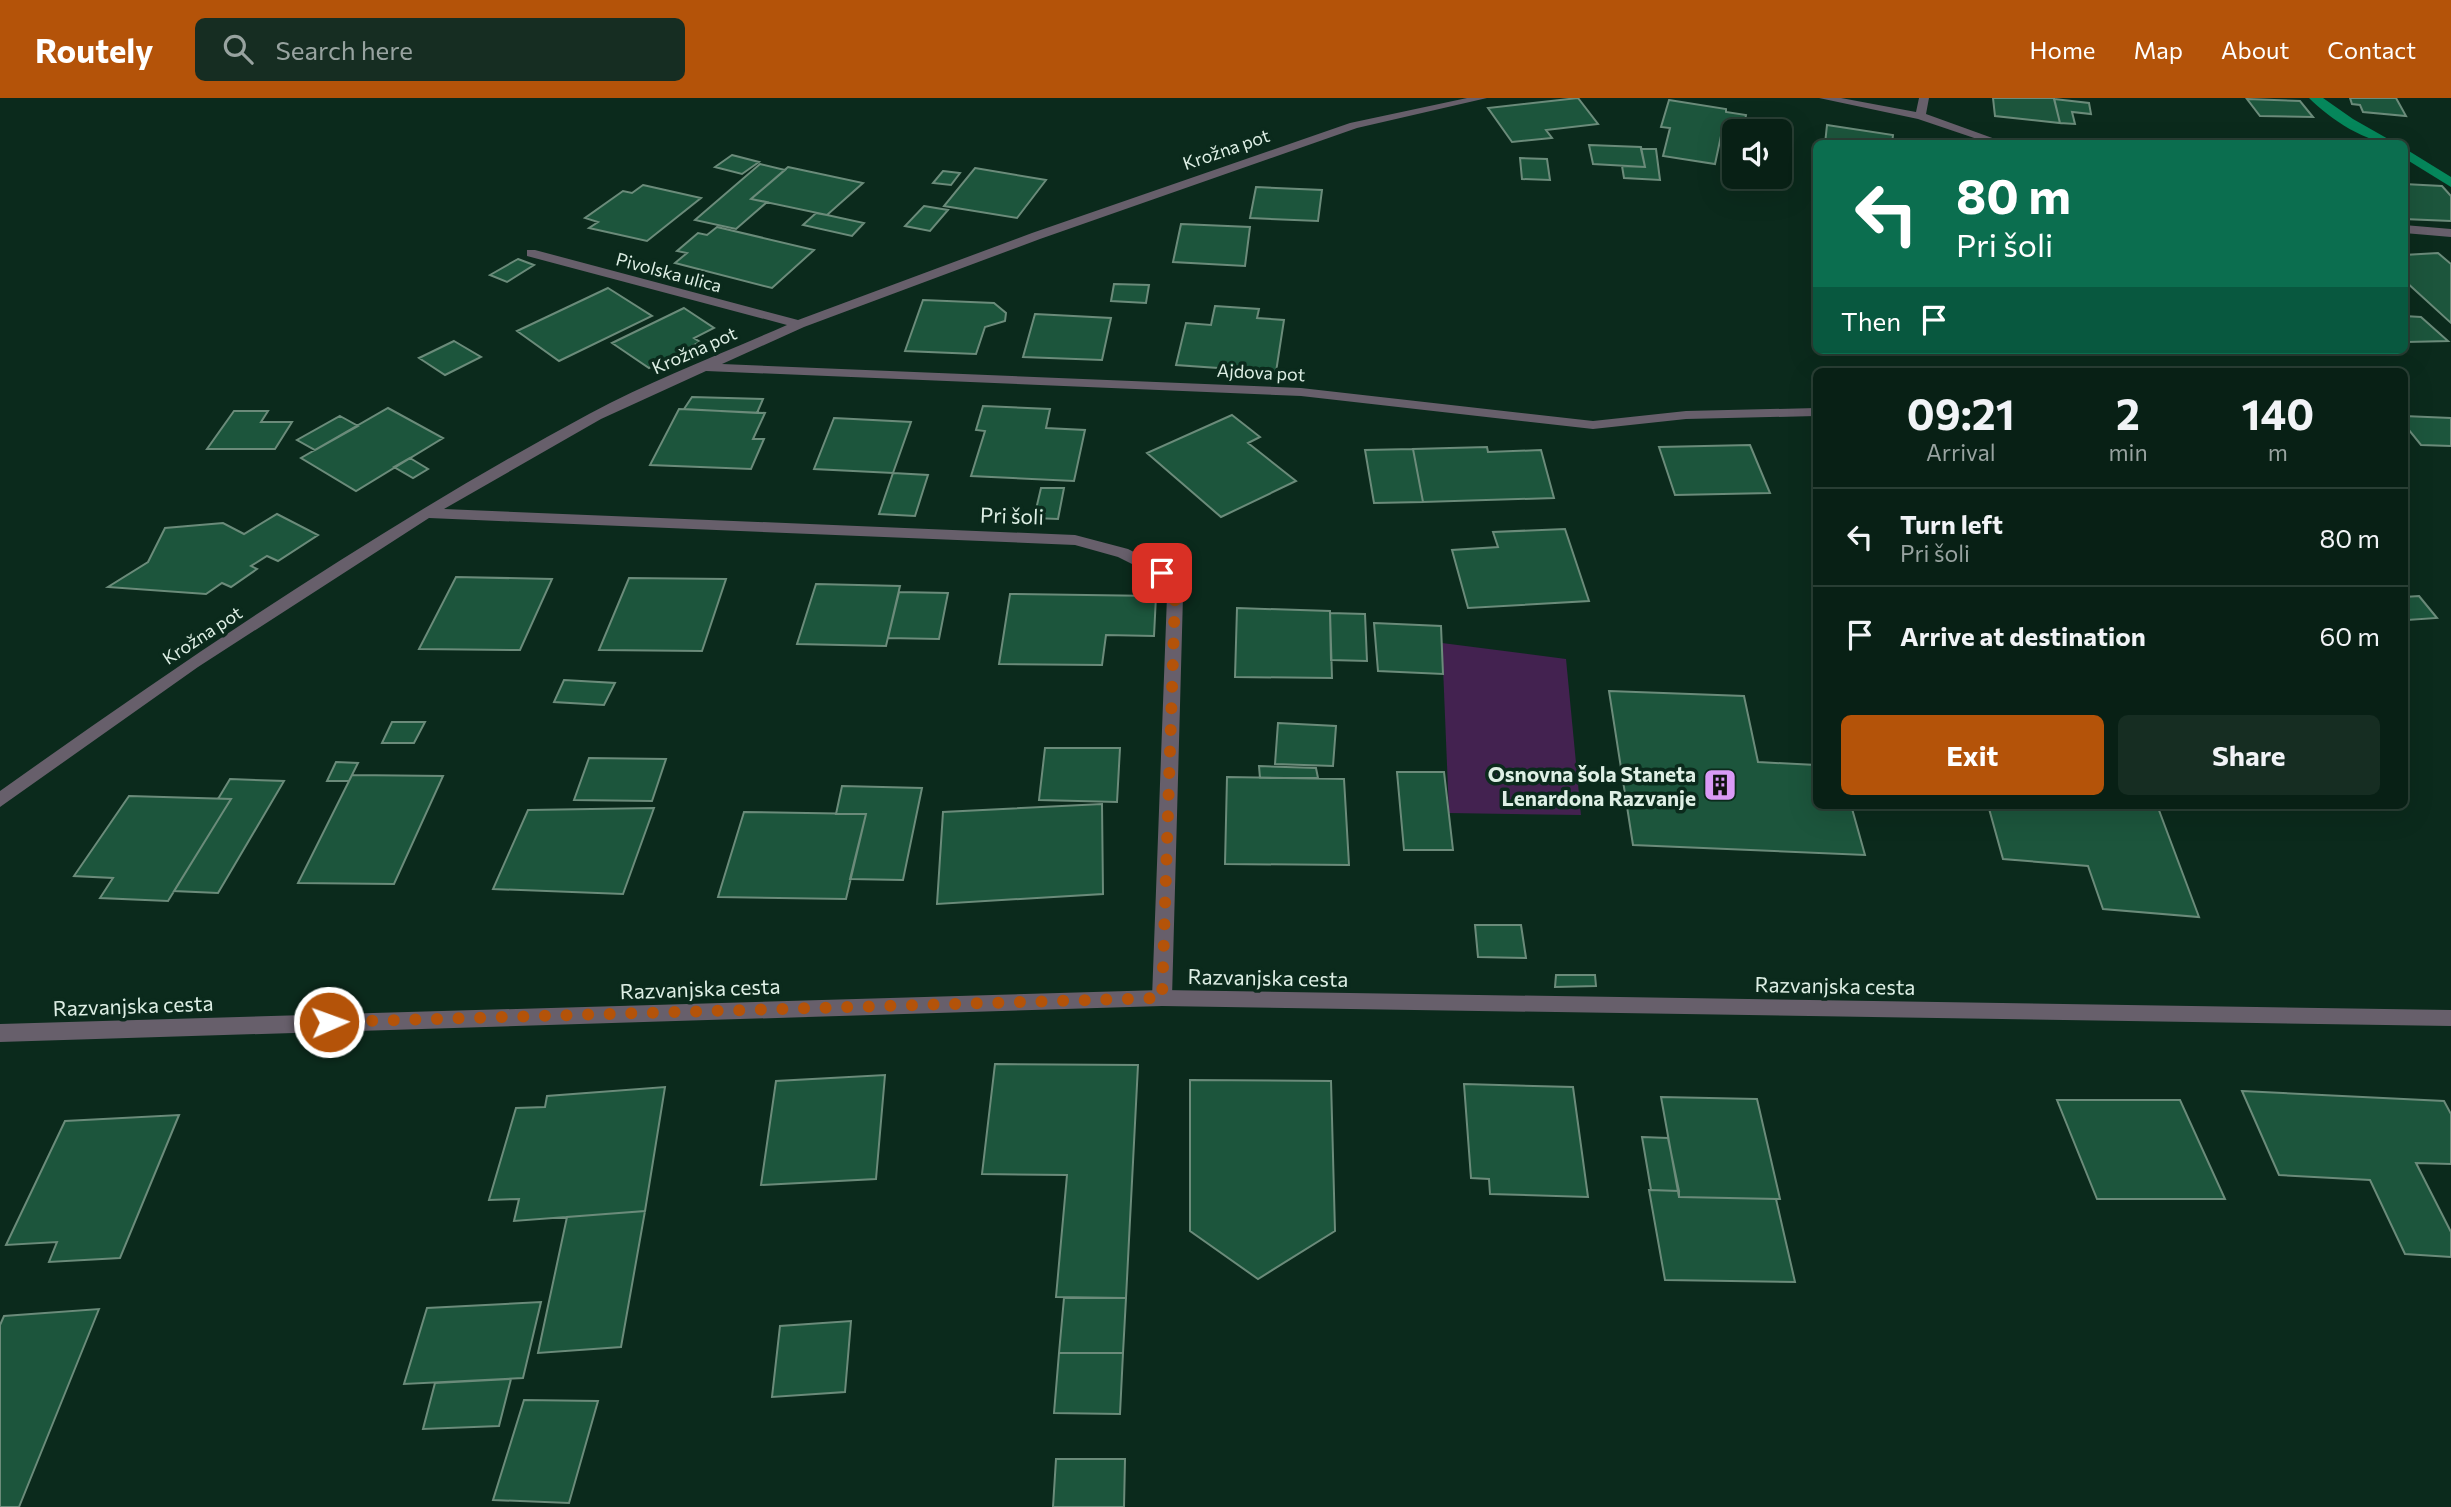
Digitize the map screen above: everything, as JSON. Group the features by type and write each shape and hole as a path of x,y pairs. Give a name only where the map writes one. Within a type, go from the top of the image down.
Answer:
{"street":[{"name":"Krožna pot","path":"0,800 192,663 426,513 596,416 799,324 1036,236 1354,125 1482,98"},
{"path":"1824,98 1920,116 1992,140"},
{"path":"1920,116 1924,98"},
{"path":"2408,229 2451,233"},
{"name":"Pivolska ulica","path":"531,254 799,324"},
{"name":"Ajdova pot","path":"702,367 1301,393 1593,425 1686,415 1813,412"},
{"name":"Pri šoli","path":"426,513 1075,540 1123,553 1162,573 1175,596 1162,998"},
{"name":"Razvanjska cesta","path":"0,1032 1162,998 2451,1018"}],"shaded area":[{"path":"1442,643 1566,659 1581,815 1449,813"}],"building":[{"path":"1578,98 1598,124 1546,130 1552,138 1512,142 1488,108"},
{"path":"1993,98 2054,98 2060,123 1995,116"},
{"path":"2350,98 2396,98 2406,116 2363,112 2360,105 2352,104"},
{"path":"2054,99 2089,103 2091,114 2072,112 2075,124 2060,123"},
{"path":"2247,99 2300,101 2313,117 2260,116"},
{"path":"1669,100 1746,115 1745,119 1722,119 1722,136 1715,164 1663,156 1670,128 1661,127"},
{"path":"1827,125 1893,135 1892,140 1825,140"},
{"path":"1589,145 1641,147 1645,167 1593,164"},
{"path":"1641,149 1656,149 1660,180 1624,178 1622,166 1645,167"},
{"path":"732,155 759,162 742,174 715,167"},
{"path":"1520,158 1547,159 1550,180 1522,179"},
{"path":"760,164 785,170 751,199 767,202 736,229 695,220"},
{"path":"788,167 863,183 827,215 751,199"},
{"path":"975,168 1046,180 1017,218 944,206"},
{"path":"943,171 960,173 951,185 933,183"},
{"path":"2408,184 2442,186 2451,196 2451,221 2408,219"},
{"path":"643,185 701,198 647,241 589,228 598,222 585,218 623,191 632,193"},
{"path":"1256,187 1322,190 1318,221 1250,218"},
{"path":"924,206 948,210 930,231 905,226"},
{"path":"816,213 864,223 852,236 803,225"},
{"path":"1181,224 1250,227 1245,266 1173,262"},
{"path":"717,227 814,250 772,288 675,263 687,253 677,251 698,233 707,235"},
{"path":"2438,253 2451,264 2451,323 2408,284 2408,255"},
{"path":"518,259 534,265 507,282 490,275"},
{"path":"1114,284 1149,285 1146,303 1111,301"},
{"path":"608,288 652,316 559,361 517,331"},
{"path":"923,300 994,303 1006,313 1005,321 985,327 976,354 905,351"},
{"path":"1215,306 1259,309 1257,318 1284,320 1276,372 1176,365 1186,323 1211,325"},
{"path":"684,308 714,328 694,338 700,342 649,368 612,343"},
{"path":"1035,314 1111,318 1102,360 1023,357"},
{"path":"2408,316 2421,317 2448,341 2408,342"},
{"path":"454,341 481,357 445,375 419,358"},
{"path":"692,397 763,399 757,413 684,409"},
{"path":"983,406 1050,409 1046,428 1085,430 1074,481 971,476 985,431 976,430"},
{"path":"388,408 443,438 356,491 301,458"},
{"path":"679,409 765,413 753,439 764,439 751,469 650,465"},
{"path":"234,411 268,411 261,422 292,422 275,449 207,449"},
{"path":"1232,415 1260,437 1248,443 1296,481 1221,517 1147,453"},
{"path":"340,416 358,426 315,450 297,440"},
{"path":"2408,416 2451,418 2451,446 2421,445 2408,429"},
{"path":"834,418 911,422 893,473 814,469"},
{"path":"1750,445 1770,493 1675,495 1659,447"},
{"path":"1487,447 1488,452 1541,450 1554,498 1423,502 1413,449"},
{"path":"1413,449 1423,502 1374,503 1365,450"},
{"path":"410,458 428,469 413,478 394,467"},
{"path":"893,473 928,475 915,516 879,514"},
{"path":"1041,488 1064,488 1058,519 1034,518"},
{"path":"277,514 318,535 278,561 267,556 251,566 257,569 231,587 222,583 206,594 108,587 148,562 165,528 223,523 244,534"},
{"path":"1565,529 1589,601 1468,608 1452,550 1498,547 1493,532"},
{"path":"456,577 552,579 520,650 419,649"},
{"path":"629,578 726,579 702,651 599,650"},
{"path":"816,584 900,586 886,646 797,644"},
{"path":"899,592 948,593 939,639 888,638"},
{"path":"1010,594 1156,596 1154,636 1106,635 1102,665 999,664"},
{"path":"2419,596 2437,618 2408,620 2408,597"},
{"path":"1237,608 1330,611 1332,678 1235,677"},
{"path":"1330,613 1365,614 1367,661 1331,660"},
{"path":"1374,623 1441,626 1443,674 1378,671"},
{"path":"564,680 615,683 604,705 554,702"},
{"name":"Osnovna šola Staneta Lenardona Razvanje","path":"1609,691 1744,696 1758,762 1813,765 1813,809 1852,809 1865,855 1633,845"},
{"path":"392,722 425,722 414,743 382,743"},
{"path":"1278,723 1336,726 1333,766 1275,764"},
{"path":"1045,748 1120,748 1117,802 1039,800"},
{"path":"589,758 666,759 652,801 574,800"},
{"path":"336,762 358,763 349,781 327,781"},
{"path":"1259,766 1316,768 1318,778 1260,778"},
{"path":"1397,772 1444,772 1453,850 1404,850"},
{"path":"352,775 443,776 394,884 298,883"},
{"path":"1227,777 1344,779 1349,865 1225,864"},
{"path":"230,779 284,781 218,893 174,891 231,799 218,799"},
{"path":"842,786 922,788 903,880 850,879 866,814 836,814"},
{"path":"129,796 231,799 168,901 100,898 113,878 74,876"},
{"path":"1102,804 1103,894 937,904 943,812"},
{"path":"654,808 623,894 493,889 528,810"},
{"path":"1989,809 2158,809 2199,917 2103,909 2088,866 2003,859"},
{"path":"744,812 866,814 846,899 718,897"},
{"path":"1475,925 1521,925 1526,958 1478,957"},
{"path":"1556,975 1595,975 1596,986 1555,987"},
{"path":"995,1064 1138,1065 1126,1298 1056,1297 1067,1175 982,1174"},
{"path":"885,1075 876,1179 761,1185 776,1081"},
{"path":"1190,1080 1331,1081 1335,1231 1258,1279 1190,1231"},
{"path":"1464,1084 1573,1087 1588,1197 1490,1194 1489,1179 1471,1178"},
{"path":"665,1087 645,1211 514,1221 519,1199 489,1200 516,1108 545,1107 547,1096"},
{"path":"2242,1091 2444,1101 2451,1114 2451,1164 2416,1163 2451,1232 2451,1257 2405,1254 2370,1180 2279,1175"},
{"path":"1661,1097 1757,1099 1780,1199 1679,1197"},
{"path":"2057,1100 2180,1100 2225,1199 2097,1199"},
{"path":"179,1115 120,1258 49,1262 57,1242 6,1245 65,1121"},
{"path":"1642,1137 1668,1138 1679,1191 1651,1190"},
{"path":"1649,1190 1679,1191 1679,1197 1776,1199 1795,1282 1665,1280"},
{"path":"645,1211 621,1347 538,1353 567,1217"},
{"path":"1064,1298 1126,1298 1123,1353 1059,1353"},
{"path":"541,1302 523,1378 404,1384 427,1308"},
{"path":"99,1309 19,1507 0,1507 0,1325 4,1316"},
{"path":"851,1321 845,1392 772,1397 780,1326"},
{"path":"1059,1353 1123,1353 1120,1414 1054,1413"},
{"path":"511,1379 499,1426 423,1429 435,1383"},
{"path":"524,1400 598,1401 569,1503 493,1500"},
{"path":"1056,1459 1125,1459 1124,1507 1053,1507"}],"waterway":[{"path":"2315,98 2349,122 2383,140"},
{"path":"2408,155 2451,183"}],"place":[{"name":"Osnovna šola Staneta Lenardona Razvanje","path":"1720,785"}],"route":[{"path":"329,1022 1162,998 1175,596 1162,573"}]}
